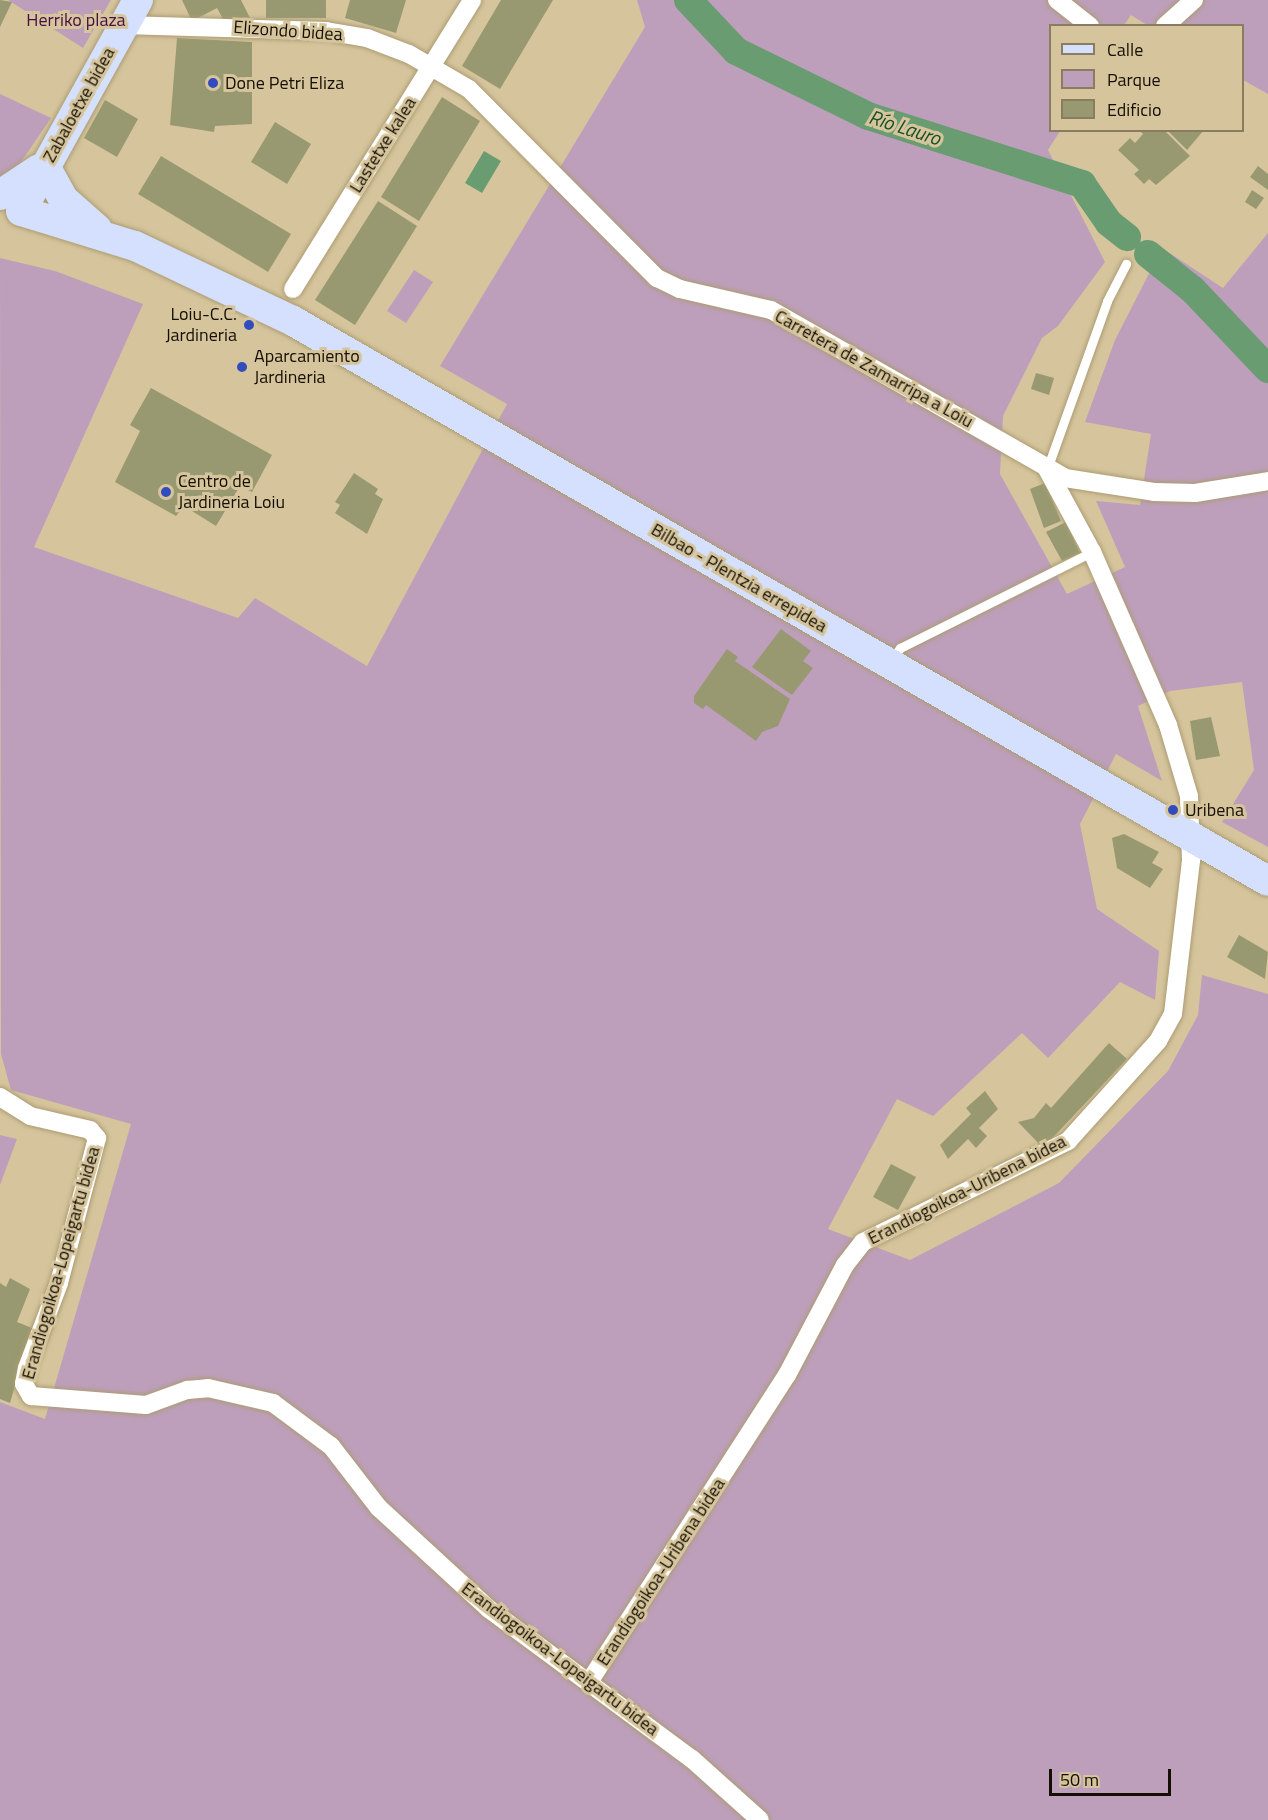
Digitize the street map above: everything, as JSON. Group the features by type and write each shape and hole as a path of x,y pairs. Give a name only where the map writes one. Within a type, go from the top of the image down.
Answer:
{"main road":[{"name":"Zabaloetxe bidea","path":"10,203 46,164 130,12"},
{"path":"46,164 63,199 106,236"},
{"path":"10,203 106,236"},
{"name":"Bilbao - Plentzia errepidea","path":"106,236 208,279 345,350 1268,882"}],"street":[{"name":"Lastetxe kalea","path":"293,289 472,0"},
{"path":"1058,0 1088,24"},
{"path":"1167,24 1194,0"},
{"name":"Elizondo bidea","path":"130,12 326,31 367,38 431,66 470,88 525,143"},
{"name":"Carretera de Zamarripa a Loiu","path":"525,143 657,278 680,289 771,310 1065,478 1154,492 1195,493 1268,481"},
{"name":"Erandiogoikoa-Uribena bidea","path":"589,1682 781,1384 845,1265 863,1242 1068,1141 1158,1041 1173,1014 1191,837 1189,796 1168,725 1092,552 1047,469"},
{"name":"Erandiogoikoa-Lopeigartu bidea","path":"0,1097 30,1116 90,1130 97,1138 59,1283 27,1368 24,1384 31,1396 146,1405 187,1390 208,1388 273,1402 332,1446 379,1508 489,1609 692,1759 760,1820"}],"lane":[{"path":"1047,469 1107,301 1126,264"},
{"path":"889,664 900,648 1092,552"}],"green space":[{"name":"Herriko plaza","path":"8,0 111,0 83,48"},
{"path":"637,0 1268,0 1268,94 1244,81 1244,24 1145,24 1131,15 1125,24 1049,24 1049,132 1059,132 1048,150 1105,262 1058,326 1042,338 1003,416 1000,474 1067,594 1125,567 1096,501 1140,505 1151,434 1085,422 1115,340 1162,248 1223,288 1268,233 1268,847 1222,822 1254,770 1242,682 1170,691 1138,706 1162,781 1116,754 1080,824 1097,909 1159,951 1155,1000 1120,982 1048,1058 1022,1033 933,1116 897,1099 828,1229 910,1260 1059,1183 1168,1071 1198,1015 1202,975 1268,994 1268,1820 0,1820 0,1402 45,1419 131,1124 11,1090 1,1054 0,258 55,271 143,304 34,547 238,618 255,598 367,666 507,404 440,366 645,27"},
{"path":"0,94 51,118 19,165 0,182"},
{"path":"414,270 433,282 406,323 387,311"},
{"path":"0,1135 17,1139 0,1185"}],"shaded area":[{"path":"484,151 501,161 482,193 465,183"}],"building":[{"path":"0,0 12,2 0,27"},
{"path":"182,0 241,0 250,18 224,21 217,8 192,21"},
{"path":"266,0 326,0 326,18 266,18"},
{"path":"350,0 406,0 396,33 345,18"},
{"path":"501,0 553,0 500,89 462,66"},
{"name":"Done Petri Eliza","path":"177,38 252,42 252,124 215,126 214,132 170,125"},
{"path":"442,97 480,121 419,221 381,197"},
{"path":"105,100 138,119 117,157 84,138"},
{"path":"275,122 311,144 287,184 251,162"},
{"path":"1141,132 1166,132 1190,156 1156,185 1149,179 1144,184 1134,174 1139,170 1118,150 1130,138 1135,143 1143,134"},
{"path":"1169,132 1202,132 1187,150"},
{"path":"161,156 291,234 268,272 138,194"},
{"path":"1258,166 1268,174 1268,190 1250,177"},
{"path":"1252,190 1264,198 1256,209 1245,202"},
{"path":"378,201 417,226 355,325 315,300"},
{"path":"1036,373 1054,378 1049,395 1031,389"},
{"path":"151,388 272,455 252,492 240,486 216,526 184,506 176,516 115,482 140,431 130,425"},
{"path":"354,473 378,489 375,494 383,499 367,534 335,513 340,505 335,502"},
{"path":"1045,483 1061,521 1044,528 1030,489"},
{"path":"1066,522 1080,553 1062,561 1046,532"},
{"path":"781,629 811,651 803,661 813,668 792,695 752,667"},
{"path":"727,649 738,657 735,661 790,699 778,726 762,732 756,741 706,705 703,709 694,703 694,696"},
{"path":"1211,717 1220,756 1196,760 1190,721"},
{"path":"1124,834 1159,852 1152,863 1163,869 1150,888 1117,868 1112,838"},
{"path":"1239,935 1268,952 1265,979 1227,957"},
{"path":"1109,1043 1127,1059 1043,1148 1018,1122 1034,1118 1046,1103 1051,1108"},
{"path":"985,1091 998,1109 979,1128 987,1136 976,1148 968,1139 948,1159 940,1145 971,1114 966,1108"},
{"path":"891,1164 916,1177 898,1210 873,1197"},
{"path":"10,1278 30,1289 17,1322 32,1328 10,1403 0,1399 0,1283 6,1287"}],"waterway":[{"name":"Río Lauro","path":"688,0 736,51 868,116 1082,184 1109,223 1127,237"},
{"name":"Río Lauro","path":"1148,254 1193,290 1268,369"}],"place":[{"name":"Done Petri Eliza","path":"213,83"},
{"name":"Loiu-C.C. Jardineria","path":"249,325"},
{"name":"Aparcamiento Jardineria","path":"242,367"},
{"name":"Centro de Jardineria Loiu","path":"166,492"},
{"name":"Uribena","path":"1173,810"}]}
